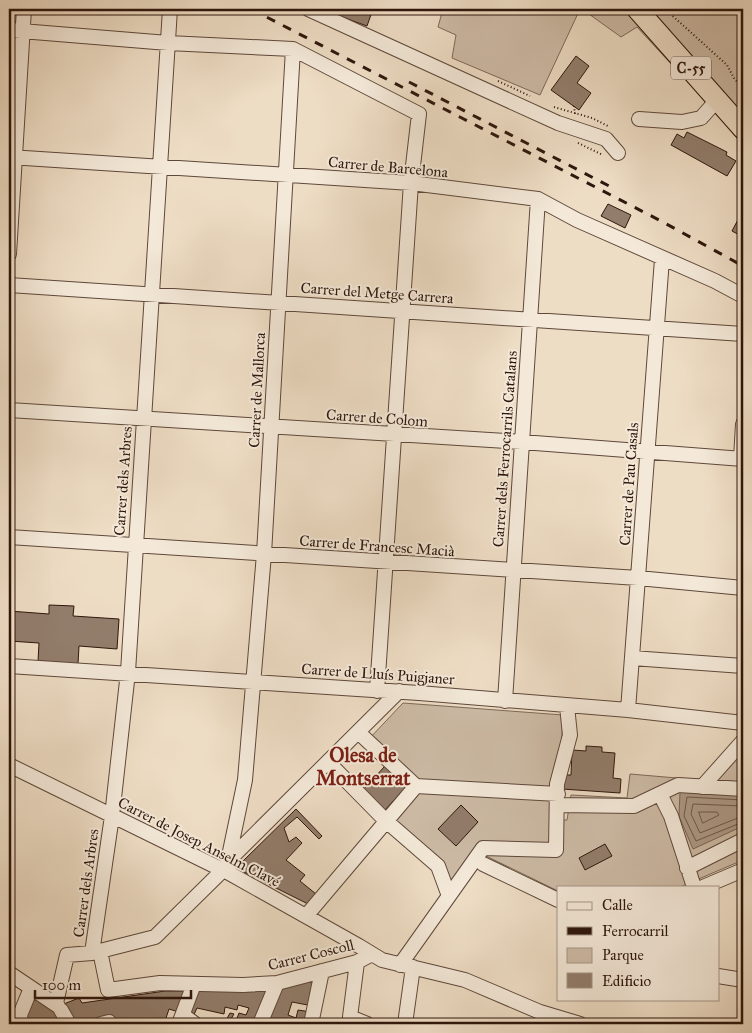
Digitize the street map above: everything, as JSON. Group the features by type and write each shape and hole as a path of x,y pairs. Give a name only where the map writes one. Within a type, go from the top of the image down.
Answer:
{"highway":[{"name":"C-55","path":"637,9 743,129"}],"street":[{"path":"9,254 16,30 24,9"},
{"name":"Carrer dels Arbres","path":"108,990 96,952 128,672 170,9"},
{"path":"308,9 550,119 606,139 618,153"},
{"path":"16,30 168,43 293,49 419,114 411,183 377,691"},
{"name":"Carrer de Mallorca","path":"226,868 245,780 254,680 264,554 293,49"},
{"path":"639,119 682,122 700,118 718,99"},
{"name":"Carrer de Barcelona","path":"12,157 411,183 538,199 662,259 715,281 743,296"},
{"name":"Carrer dels Ferrocarrils Catalans","path":"505,701 538,199"},
{"name":"Carrer de Pau Casals","path":"628,710 662,259"},
{"name":"Carrer del Metge Carrera","path":"9,285 743,334"},
{"name":"Carrer de Colom","path":"9,410 393,436 522,442 742,459"},
{"path":"742,459 743,424"},
{"name":"Carrer de Francesc Macià","path":"9,537 638,578 743,588"},
{"path":"632,658 743,666"},
{"name":"Carrer de Lluís Puigjaner","path":"9,666 254,680 377,691 399,691 628,710 743,723"},
{"path":"59,1006 67,955 96,952 155,937 226,868 399,691"},
{"path":"405,1024 406,966 449,896 483,848 556,850 559,772 570,735 567,706"},
{"path":"358,732 416,786 634,806 678,785 743,790"},
{"path":"702,787 743,741"},
{"path":"328,762 385,820 438,866 449,896"},
{"name":"Carrer de Josep Anselm Clavé","path":"9,765 112,816 226,868 370,955 465,980 540,1012 580,1024"},
{"path":"306,916 385,820 416,786"},
{"path":"660,794 671,816 694,886"},
{"path":"687,868 743,840"},
{"path":"483,864 557,900"},
{"path":"705,886 743,870"},
{"name":"Carrer Coscoll","path":"108,990 160,983 276,983 357,962 370,955"},
{"path":"357,962 350,1017 367,1024"},
{"path":"311,1024 322,971"},
{"path":"9,973 59,1006 69,1024"},
{"path":"720,976 743,980"},
{"path":"260,1024 276,983"},
{"path":"194,984 181,1020 196,1024"},
{"path":"16,1018 31,988"},
{"path":"101,1024 109,1022 110,1024"}],"path":[{"path":"665,9 726,65 735,80 743,85"},
{"path":"574,106 575,114"}],"green space":[{"path":"443,9 580,9 540,95 452,58 456,35 438,27"},
{"path":"582,9 743,9 743,104 741,105 743,108 743,146 722,119 637,27 621,37"},
{"path":"403,703 563,715 558,820 567,820 571,795 627,798 630,774 712,781 743,752 743,860 682,886 557,886 557,891 484,855 453,897 440,869 393,821 420,790 367,741"}],"water":[{"path":"680,792 743,795 743,826 693,849 679,816"}],"building":[{"path":"9,9 15,9 14,25 9,24"},
{"path":"320,9 373,9 367,26"},
{"path":"576,56 589,66 577,83 591,93 579,110 551,90"},
{"path":"687,132 727,152 726,155 736,161 727,176 671,145 677,134 684,138"},
{"path":"608,204 631,215 625,228 601,216"},
{"path":"741,214 743,215 743,237 732,231"},
{"path":"49,605 74,606 73,616 119,619 117,649 79,646 78,664 38,661 39,643 9,641 9,611 49,614"},
{"path":"586,746 602,747 602,752 615,753 613,778 621,779 620,793 562,789 563,775 571,775 572,750 586,751"},
{"path":"385,766 407,786 384,811 362,791"},
{"path":"461,805 478,822 456,846 438,829"},
{"path":"296,809 322,836 319,839 297,817 284,828 289,842 296,837 302,843 286,860 305,875 300,881 316,894 308,904 240,870 242,862"},
{"path":"605,844 612,856 585,870 579,858"},
{"path":"318,976 313,1006 292,1002 288,1015 296,1018 298,1010 311,1012 308,1024 262,1024 278,987"},
{"path":"273,988 257,1024 239,1024 236,1021 239,1013 246,1015 249,1008 238,1005 237,1010 225,1007 224,1014 197,1008 192,1019 186,1015 193,990 244,991"},
{"path":"165,991 189,991 182,1013 169,1009 164,1024 133,1024 134,1021 111,1022 109,1018 93,1024 72,1024 61,1005 79,998 82,1003"},
{"path":"31,995 52,1006 65,1024 24,1024"},
{"path":"230,1013 234,1014 229,1022 232,1024 224,1024"}],"railway":[{"path":"251,9 661,221 743,266"},
{"path":"409,82 611,187"}],"district":[{"name":"Olesa de Montserrat","path":"363,766"}]}
